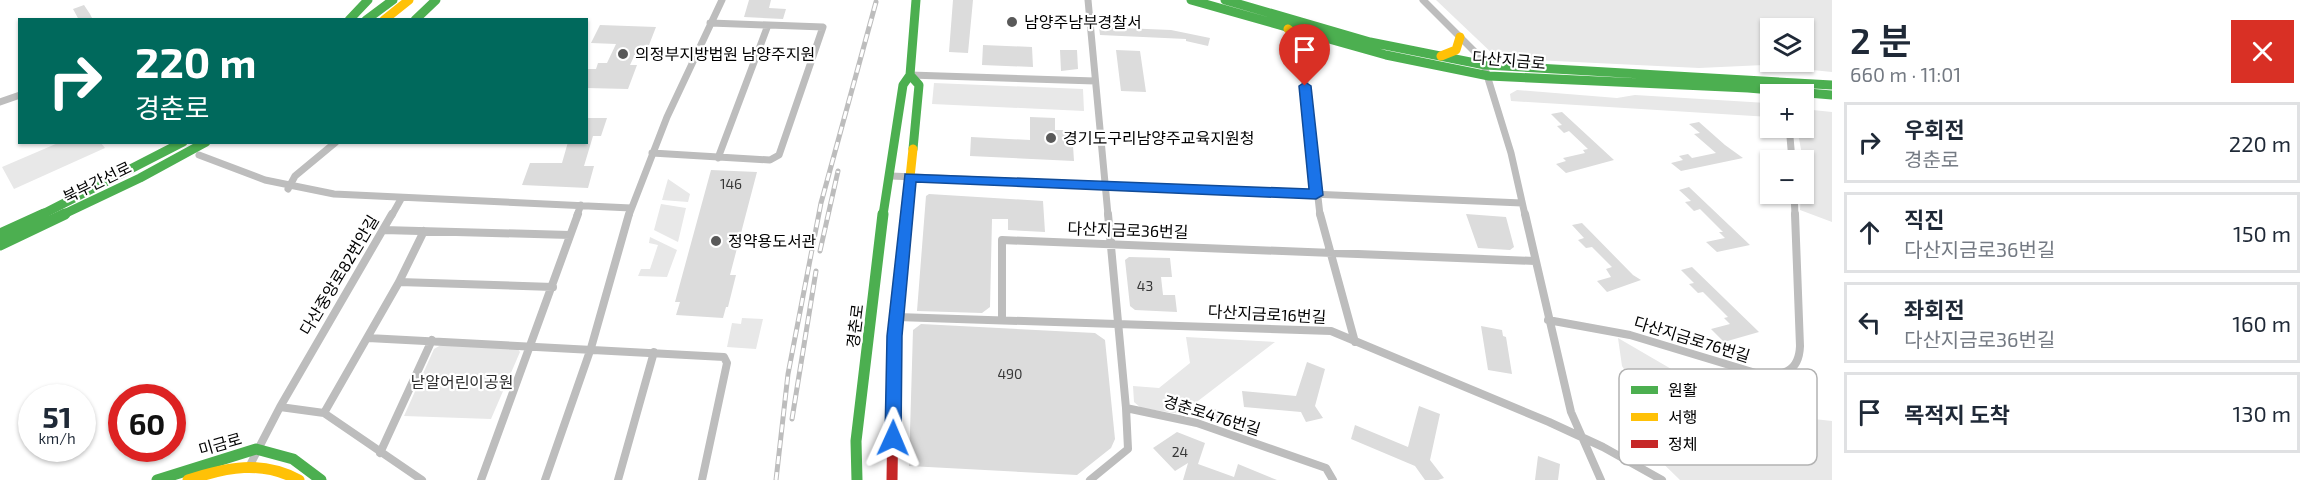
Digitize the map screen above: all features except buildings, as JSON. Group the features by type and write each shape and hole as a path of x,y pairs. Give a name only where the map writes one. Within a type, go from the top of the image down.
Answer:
{"main road":[{"path":"351,18 368,0"},
{"path":"369,18 393,0"},
{"path":"386,18 409,0"},
{"path":"428,10 436,0"},
{"path":"418,18 443,0"},
{"name":"경춘로","path":"857,480 856,441 884,205 891,176 903,85 910,75 916,0"},
{"name":"다산지금로","path":"1191,0 1414,62 1489,76 1760,91"},
{"name":"다산지금로","path":"1225,0 1370,42 1485,65 1832,85"},
{"path":"1283,26 1297,36 1301,47 1315,38 1324,38"},
{"path":"1440,57 1455,50 1460,37"},
{"name":"경춘로","path":"892,480 897,316 919,85 910,75"},
{"name":"다산지금로","path":"1814,94 1832,95"},
{"name":"북부간선로","path":"0,234 68,202 179,144"},
{"name":"북부간선로","path":"0,245 140,178 202,144"},
{"name":"미금로","path":"157,480 256,449 294,459 321,480"},
{"name":"미금로","path":"188,480 235,464 251,463 285,471 299,480"}],"street":[{"path":"545,480 591,348 631,208 652,153 722,0"},
{"path":"1088,0 1128,449 1090,480"},
{"path":"1423,0 1482,59 1485,65 1522,203 1571,412 1601,480"},
{"path":"652,153 770,160 779,155 823,27 710,23"},
{"path":"718,158 768,25"},
{"path":"1301,47 1318,208 1355,342"},
{"path":"910,75 1095,81"},
{"path":"1760,80 1763,84"},
{"path":"0,102 18,96"},
{"path":"288,189 295,176 334,144"},
{"name":"다산중앙로82번안길","path":"199,155 227,169 288,189 401,199 256,449 251,463"},
{"path":"891,176 1522,203"},
{"path":"401,199 631,208"},
{"name":"다산지금로76번길","path":"1792,369 1797,364 1800,346 1800,273 1795,204"},
{"path":"481,480 581,205"},
{"path":"383,230 570,235"},
{"path":"324,413 399,282 424,231"},
{"name":"다산지금로36번길","path":"1002,319 1002,240 1534,261"},
{"path":"399,282 553,287"},
{"name":"다산지금로16번길","path":"897,316 1331,331 1584,439 1619,457"},
{"name":"다산지금로76번길","path":"1548,320 1630,335 1742,369"},
{"path":"368,338 591,348 724,357 727,363 702,480"},
{"path":"380,453 432,340"},
{"path":"618,480 654,352"},
{"path":"280,407 324,413 422,480"},
{"name":"경춘로476번길","path":"1126,408 1197,423 1326,468 1333,480"},
{"name":"다산지금로16번길","path":"1633,465 1662,480"}],"green space":[{"path":"1436,0 1832,0 1832,72 1814,70 1814,18 1760,18 1760,65 1699,68 1515,59 1495,56"},
{"path":"934,83 1083,89 1084,111 932,104"},
{"path":"1517,90 1617,98 1635,95 1760,103 1760,116 1511,101 1510,94"},
{"path":"1814,110 1832,112 1832,222 1800,210 1800,204 1814,204 1814,150 1801,150 1799,138 1814,138"},
{"path":"56,144 102,144 105,148 14,189 2,167"},
{"path":"668,179 690,194 688,202 662,200"},
{"path":"661,204 686,208 678,242 654,230"},
{"path":"650,237 677,250 667,277 638,276 641,269 650,269 658,245 649,243"},
{"path":"742,318 763,319 756,349 727,347 732,323 741,324"},
{"path":"1186,337 1275,342 1181,414 1141,408 1134,402 1133,386 1159,388 1190,363"},
{"path":"1618,338 1671,369 1624,369"},
{"name":"낟알어린이공원","path":"441,345 517,348 520,352 491,419 404,416 434,349"},
{"path":"1817,419 1832,421 1832,480 1680,480 1665,465 1817,465"}],"railway":[{"path":"776,480 788,374 821,203 876,2"},
{"path":"820,251 838,171"},
{"path":"792,419 816,271"}],"traffic: fast":[{"path":"351,18 368,0"},
{"path":"369,18 393,0"},
{"path":"417,18 436,0"},
{"path":"857,480 856,441 884,205 903,85 910,75 916,0"},
{"path":"1191,0 1386,55 1489,76 1748,88 1832,95"},
{"path":"1225,0 1370,42 1485,65 1832,85"},
{"path":"910,75 919,85 913,149"},
{"path":"0,234 68,203 179,144"},
{"path":"0,245 140,178 202,144"},
{"path":"157,480 256,449 293,459 321,480"}],"traffic: slow":[{"path":"386,18 409,0"},
{"path":"1288,29 1297,36 1301,47 1308,41 1320,38"},
{"path":"1441,56 1456,50 1460,37"},
{"path":"894,339 913,149"},
{"path":"188,480 244,466 272,468 299,480"}],"traffic: jam":[{"path":"892,480 894,339"}],"place":[{"name":"남양주남부경찰서","path":"1012,22"},
{"name":"의정부지방법원 남양주지원","path":"623,54"},
{"name":"경기도구리남양주교육지원청","path":"1051,138"},
{"name":"정약용도서관","path":"716,241"}],"route":[{"path":"893,438 894,336 910,177 1316,195 1305,86"}]}
